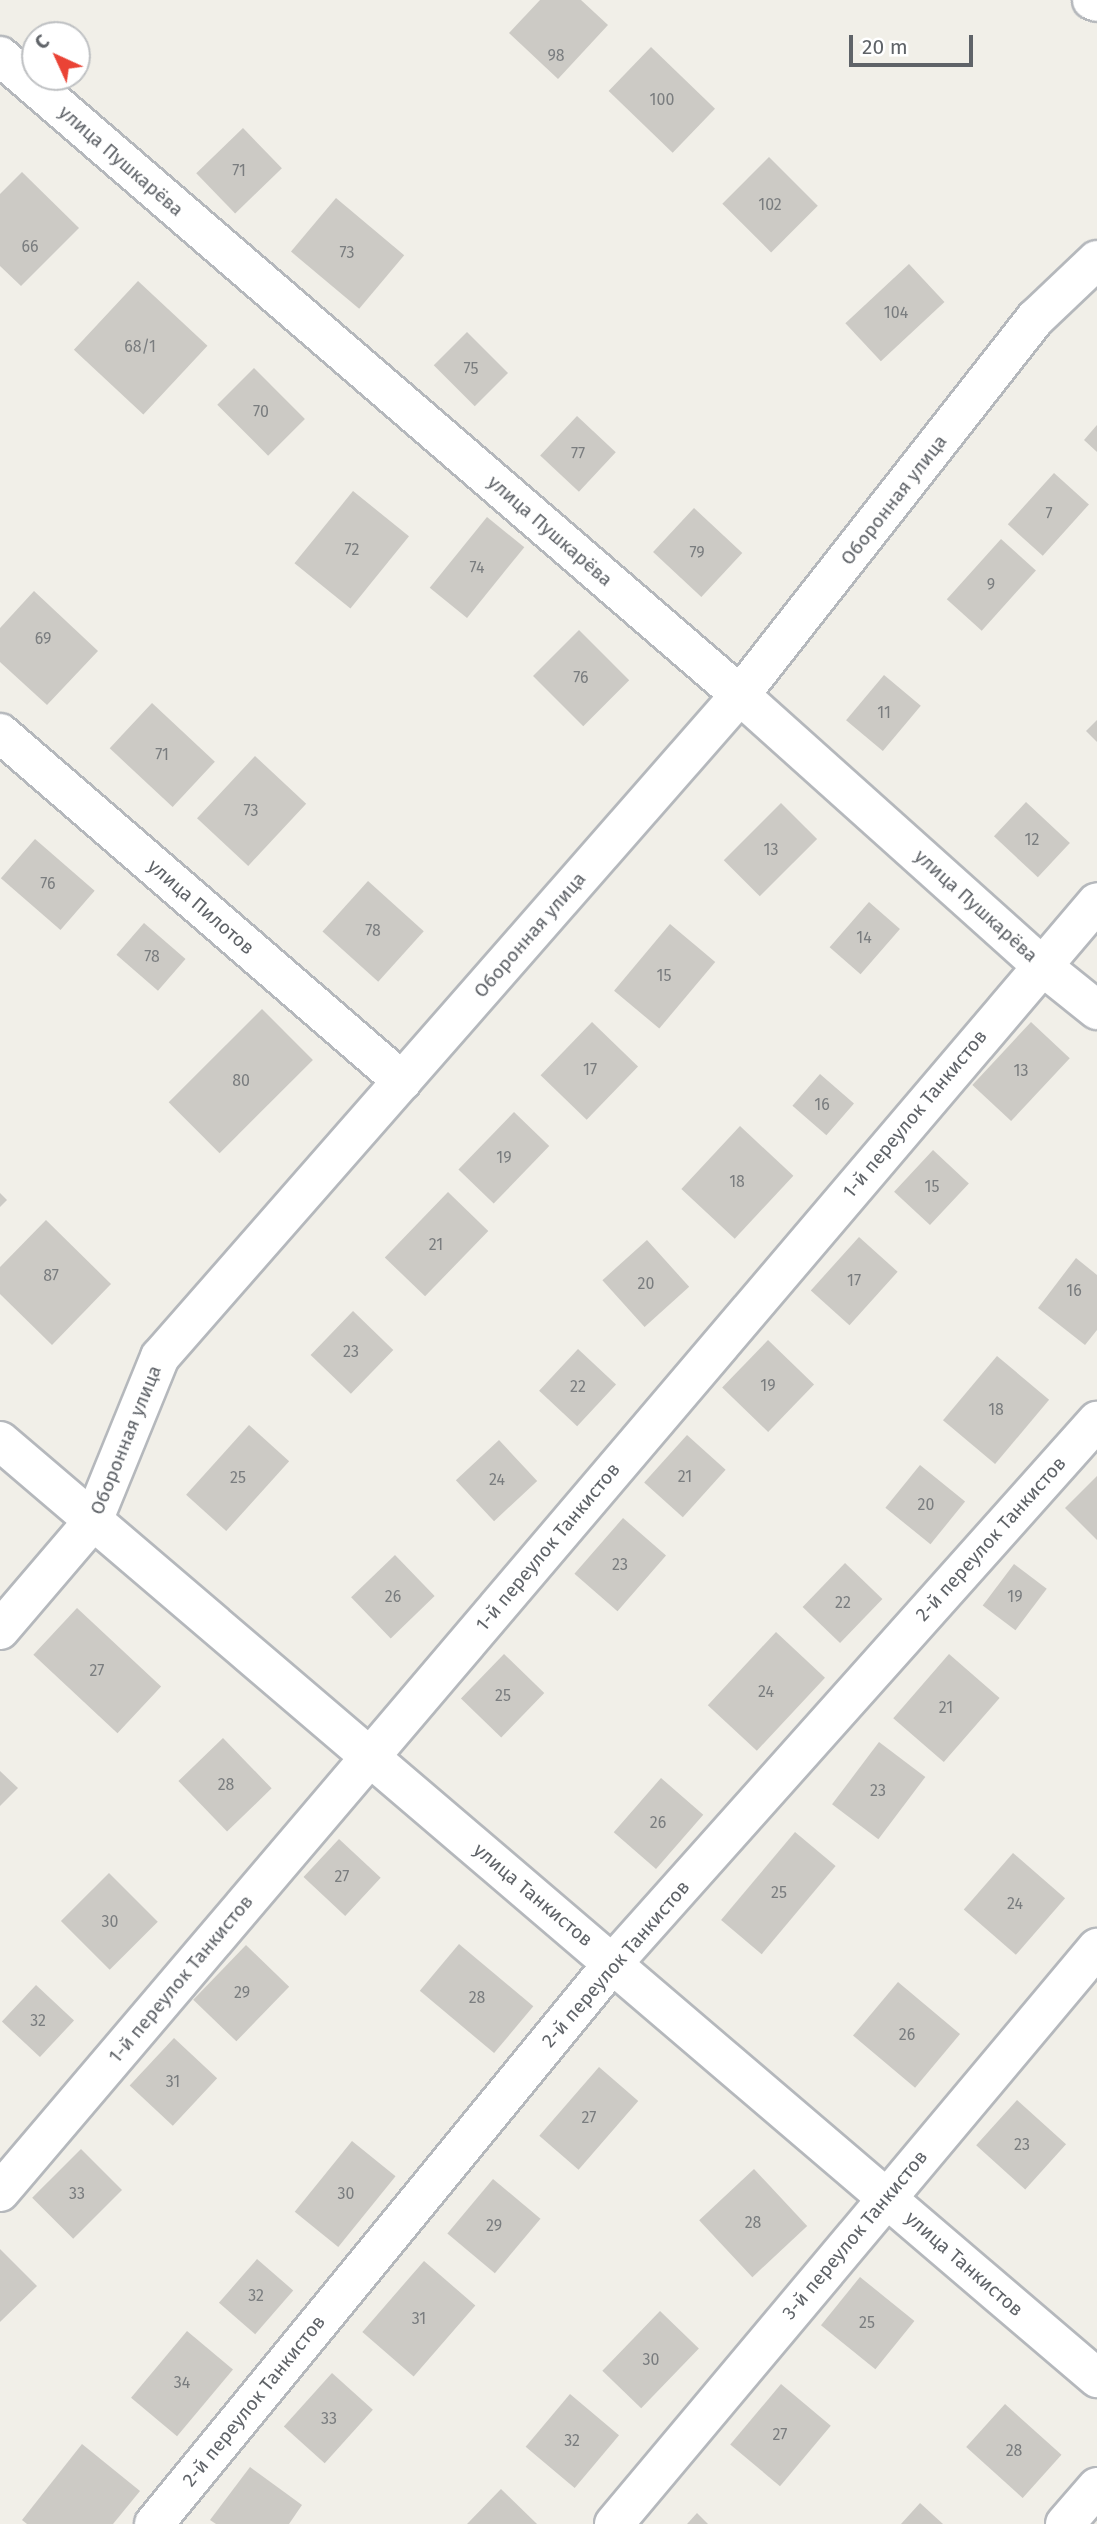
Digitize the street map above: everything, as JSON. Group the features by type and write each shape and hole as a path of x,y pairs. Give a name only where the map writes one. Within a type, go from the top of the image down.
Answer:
{"street":[{"name":"улица Пушкарёва","path":"0,56 740,695 1041,965 1097,1010"},
{"name":"Оборонная улица","path":"0,1630 93,1521 160,1357 740,695 1036,318 1097,260"},
{"name":"улица Пилотов","path":"0,733 402,1080"},
{"name":"1-й переулок Танкистов","path":"0,2192 1097,902"},
{"name":"2-й переулок Танкистов","path":"154,2524 613,1963 1097,1421"},
{"name":"улица Танкистов","path":"0,1441 1097,2378"},
{"name":"3-й переулок Танкистов","path":"614,2524 1097,1948"},
{"path":"1065,2524 1097,2487"}],"building":[{"path":"540,0 581,0 608,25 558,79 509,33"},
{"path":"651,47 715,109 673,153 609,91"},
{"path":"243,128 282,168 235,213 196,173"},
{"path":"769,157 818,206 771,252 722,204"},
{"path":"22,172 79,228 21,286 0,266 0,194"},
{"path":"336,198 404,255 359,309 291,252"},
{"path":"909,264 944,302 881,361 845,323"},
{"path":"138,281 207,346 143,415 74,350"},
{"path":"467,332 508,373 475,406 434,365"},
{"path":"254,368 305,419 268,456 217,405"},
{"path":"577,416 616,452 579,492 540,455"},
{"path":"1097,425 1097,452 1084,440"},
{"path":"1054,473 1089,504 1043,556 1008,524"},
{"path":"353,491 409,536 350,609 294,563"},
{"path":"694,508 742,553 701,597 653,552"},
{"path":"487,517 524,547 467,618 430,588"},
{"path":"1001,539 1036,570 982,631 947,599"},
{"path":"34,591 98,651 47,705 0,662 0,628"},
{"path":"579,630 629,680 583,726 533,676"},
{"path":"884,675 921,706 883,751 846,720"},
{"path":"152,703 215,762 173,807 110,748"},
{"path":"1097,720 1097,742 1086,731"},
{"path":"255,756 306,804 248,866 197,818"},
{"path":"1026,802 1070,843 1038,877 994,836"},
{"path":"781,803 817,839 760,896 724,860"},
{"path":"35,839 95,891 61,930 1,878"},
{"path":"368,881 424,931 378,982 322,932"},
{"path":"869,902 900,929 861,974 830,947"},
{"path":"144,923 186,959 158,991 116,955"},
{"path":"670,924 715,962 659,1029 614,991"},
{"path":"262,1009 313,1060 220,1153 169,1102"},
{"path":"592,1022 638,1066 587,1120 541,1075"},
{"path":"1031,1022 1070,1058 1011,1121 972,1085"},
{"path":"820,1074 854,1104 826,1135 792,1106"},
{"path":"514,1112 549,1146 494,1204 458,1170"},
{"path":"740,1126 793,1176 735,1239 681,1189"},
{"path":"933,1150 969,1183 930,1225 894,1192"},
{"path":"448,1192 488,1231 425,1296 385,1257"},
{"path":"0,1193 7,1200 0,1207"},
{"path":"46,1220 111,1284 52,1345 0,1294 0,1267"},
{"path":"859,1237 898,1272 849,1325 811,1291"},
{"path":"647,1240 689,1287 645,1327 602,1280"},
{"path":"1076,1258 1097,1275 1097,1330 1085,1345 1038,1308"},
{"path":"353,1311 393,1350 351,1394 311,1355"},
{"path":"768,1340 814,1384 768,1432 722,1387"},
{"path":"578,1349 616,1384 577,1426 539,1391"},
{"path":"997,1356 1049,1400 995,1464 943,1420"},
{"path":"249,1425 289,1461 226,1531 186,1495"},
{"path":"687,1435 726,1470 683,1517 644,1483"},
{"path":"499,1440 537,1481 494,1521 456,1480"},
{"path":"920,1465 965,1502 930,1544 885,1508"},
{"path":"1097,1476 1097,1540 1065,1508"},
{"path":"623,1518 666,1555 617,1611 574,1574"},
{"path":"395,1555 435,1596 391,1638 351,1597"},
{"path":"845,1563 882,1599 840,1643 803,1607"},
{"path":"1014,1564 1047,1589 1015,1630 983,1606"},
{"path":"77,1608 161,1686 117,1733 33,1655"},
{"path":"776,1632 825,1678 757,1751 708,1705"},
{"path":"504,1654 544,1693 501,1737 461,1699"},
{"path":"949,1654 1000,1698 944,1762 893,1718"},
{"path":"223,1738 272,1788 227,1831 178,1781"},
{"path":"879,1742 925,1777 878,1839 832,1804"},
{"path":"0,1771 18,1788 0,1806"},
{"path":"661,1778 703,1815 656,1869 614,1832"},
{"path":"795,1832 836,1866 762,1954 721,1920"},
{"path":"339,1839 381,1878 345,1916 304,1877"},
{"path":"1013,1853 1065,1898 1016,1955 964,1910"},
{"path":"109,1873 158,1922 110,1970 61,1921"},
{"path":"459,1944 533,2006 494,2053 420,1991"},
{"path":"246,1945 289,1987 236,2041 193,2000"},
{"path":"898,1982 960,2034 915,2088 853,2036"},
{"path":"36,1985 74,2020 40,2057 2,2022"},
{"path":"174,2038 217,2078 173,2126 130,2086"},
{"path":"599,2067 638,2101 579,2170 539,2136"},
{"path":"1017,2100 1066,2144 1025,2189 976,2145"},
{"path":"352,2141 396,2176 338,2247 295,2212"},
{"path":"81,2149 122,2190 73,2239 32,2198"},
{"path":"754,2169 807,2226 752,2277 699,2220"},
{"path":"493,2179 540,2219 495,2273 447,2233"},
{"path":"0,2249 37,2286 0,2322"},
{"path":"257,2259 293,2290 255,2334 219,2303"},
{"path":"424,2261 475,2306 414,2377 362,2332"},
{"path":"860,2277 914,2321 875,2369 821,2325"},
{"path":"660,2311 699,2349 641,2408 602,2371"},
{"path":"187,2331 233,2370 177,2436 131,2398"},
{"path":"332,2373 373,2410 325,2463 284,2427"},
{"path":"781,2384 831,2426 780,2486 730,2445"},
{"path":"570,2394 619,2435 575,2488 526,2447"},
{"path":"1005,2404 1061,2455 1023,2498 966,2447"},
{"path":"82,2444 140,2491 113,2524 27,2524 22,2520"},
{"path":"250,2467 302,2505 289,2524 216,2524 210,2520"},
{"path":"501,2489 537,2524 467,2524"},
{"path":"920,2503 943,2524 901,2524"},
{"path":"697,2513 708,2524 687,2524"}]}
